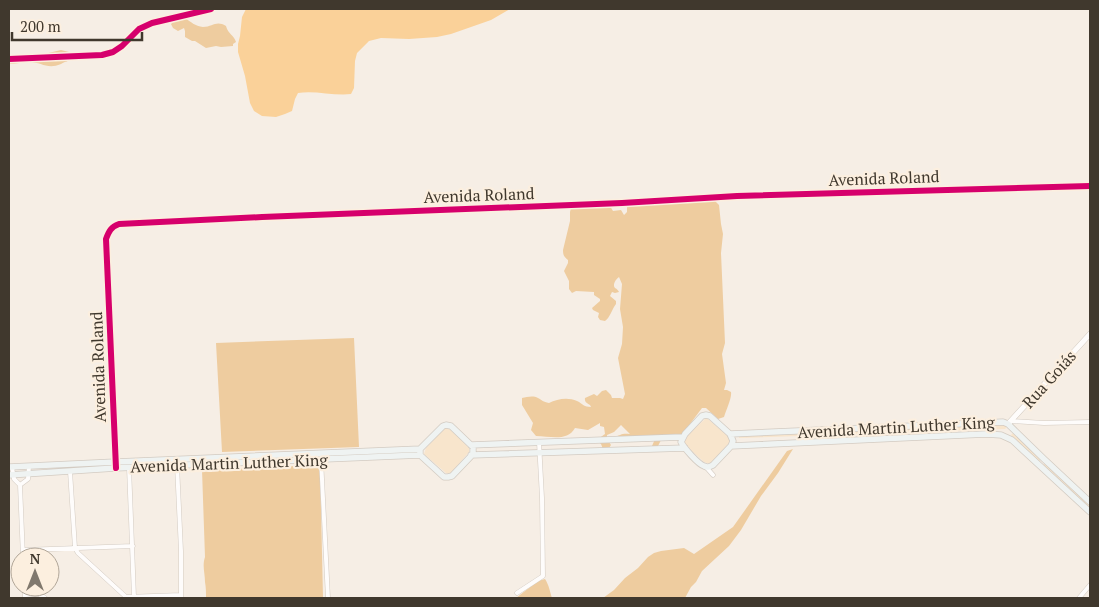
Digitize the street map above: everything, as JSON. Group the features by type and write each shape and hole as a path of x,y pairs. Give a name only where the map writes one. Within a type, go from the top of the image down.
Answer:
{"main road":[{"path":"706,414 730,434 733,441 731,446 713,466 703,466 684,448 681,442 682,437 706,414"},
{"name":"Avenida Martin Luther King","path":"730,434 996,422 1011,424 1044,459 1090,502"},
{"path":"1001,435 1009,433 1011,424"},
{"path":"446,425 451,426 471,445 473,454 452,476 448,477 444,477 420,452 446,425"},
{"name":"Avenida Martin Luther King","path":"731,446 986,434 1001,435 1012,440 1090,512"},
{"path":"471,445 682,437"},
{"path":"612,440 613,450"},
{"path":"471,455 684,448"},
{"name":"Avenida Martin Luther King","path":"10,467 116,465 420,452"},
{"name":"Avenida Martin Luther King","path":"11,475 70,471 116,465 129,467 321,459 420,452"},
{"path":"1038,465 1044,459"}],"street":[{"path":"192,9 197,11"},
{"path":"9,59 102,56 113,52 139,29 152,23 211,9"},
{"name":"Avenida Roland","path":"116,465 106,239 113,227 119,224 622,203 737,196 1090,186"},
{"name":"Rua Goiás","path":"1011,424 1090,334"},
{"path":"1011,424 1090,422"},
{"path":"517,593 543,576 539,442"},
{"path":"321,459 328,598"},
{"path":"70,471 75,548 78,553 126,598 181,597 177,465"},
{"path":"20,485 26,481 29,474 28,466"},
{"path":"10,467 11,475 20,485 23,547"},
{"path":"129,467 134,597"},
{"path":"706,467 713,475"},
{"path":"60,549 132,546"},
{"path":"1079,598 1090,585"}],"shaded area":[{"path":"246,9 510,9 491,20 451,34 409,39 381,38 369,41 357,53 354,88 351,94 298,93 292,111 276,117 262,116 254,111 250,103 238,52 242,17"},
{"path":"185,18 195,25 203,27 223,24 236,42 233,46 206,48 185,37 184,28 178,31 173,28 171,24 175,20"},
{"path":"61,50 69,52 72,58 56,66 29,62 9,64 9,56 36,56"},
{"path":"704,199 715,201 719,205 723,234 721,253 725,343 722,354 726,383 724,390 731,392 724,417 718,419 706,408 702,408 681,436 661,440 658,446 652,446 655,439 641,439 636,442 631,440 614,442 614,437 630,434 621,425 614,432 607,435 611,445 609,448 603,449 598,441 605,434 604,427 600,426 600,423 588,430 575,428 563,437 536,436 531,430 533,423 522,405 522,398 530,396 549,403 570,399 591,407 585,401 585,398 594,394 597,396 606,390 612,398 623,399 625,394 618,358 622,344 623,327 620,309 622,284 619,277 614,285 619,292 612,292 610,296 616,301 616,304 605,321 600,320 598,317 599,313 592,308 600,301 594,295 594,292 576,291 572,293 569,289 569,281 564,271 568,260 564,256 563,250 571,208 610,206 613,211 621,210 624,215 627,212 627,206"},
{"path":"354,338 359,447 222,452 216,343"},
{"path":"705,419 708,419 729,437 730,442 711,463 704,462 683,441"},
{"path":"1005,425 1007,427 1005,429 739,438 739,435"},
{"path":"445,428 450,428 469,448 469,452 450,474 446,473 424,454 426,448"},
{"path":"1014,432 1040,458 1040,462 1037,462 1011,435"},
{"path":"793,449 761,496 741,530 729,546 702,571 685,598 603,598 654,553 684,548 694,554 733,527 787,451"},
{"path":"1046,462 1090,503 1090,511 1041,467"},
{"path":"320,465 323,598 206,598 202,470"},
{"path":"545,579 552,598 516,598 538,581"}],"cycle path":[{"path":"9,59 102,55 113,52 139,29 152,23 211,9"},
{"path":"116,468 106,239 114,226 119,224 622,203 737,196 1090,186"}]}
